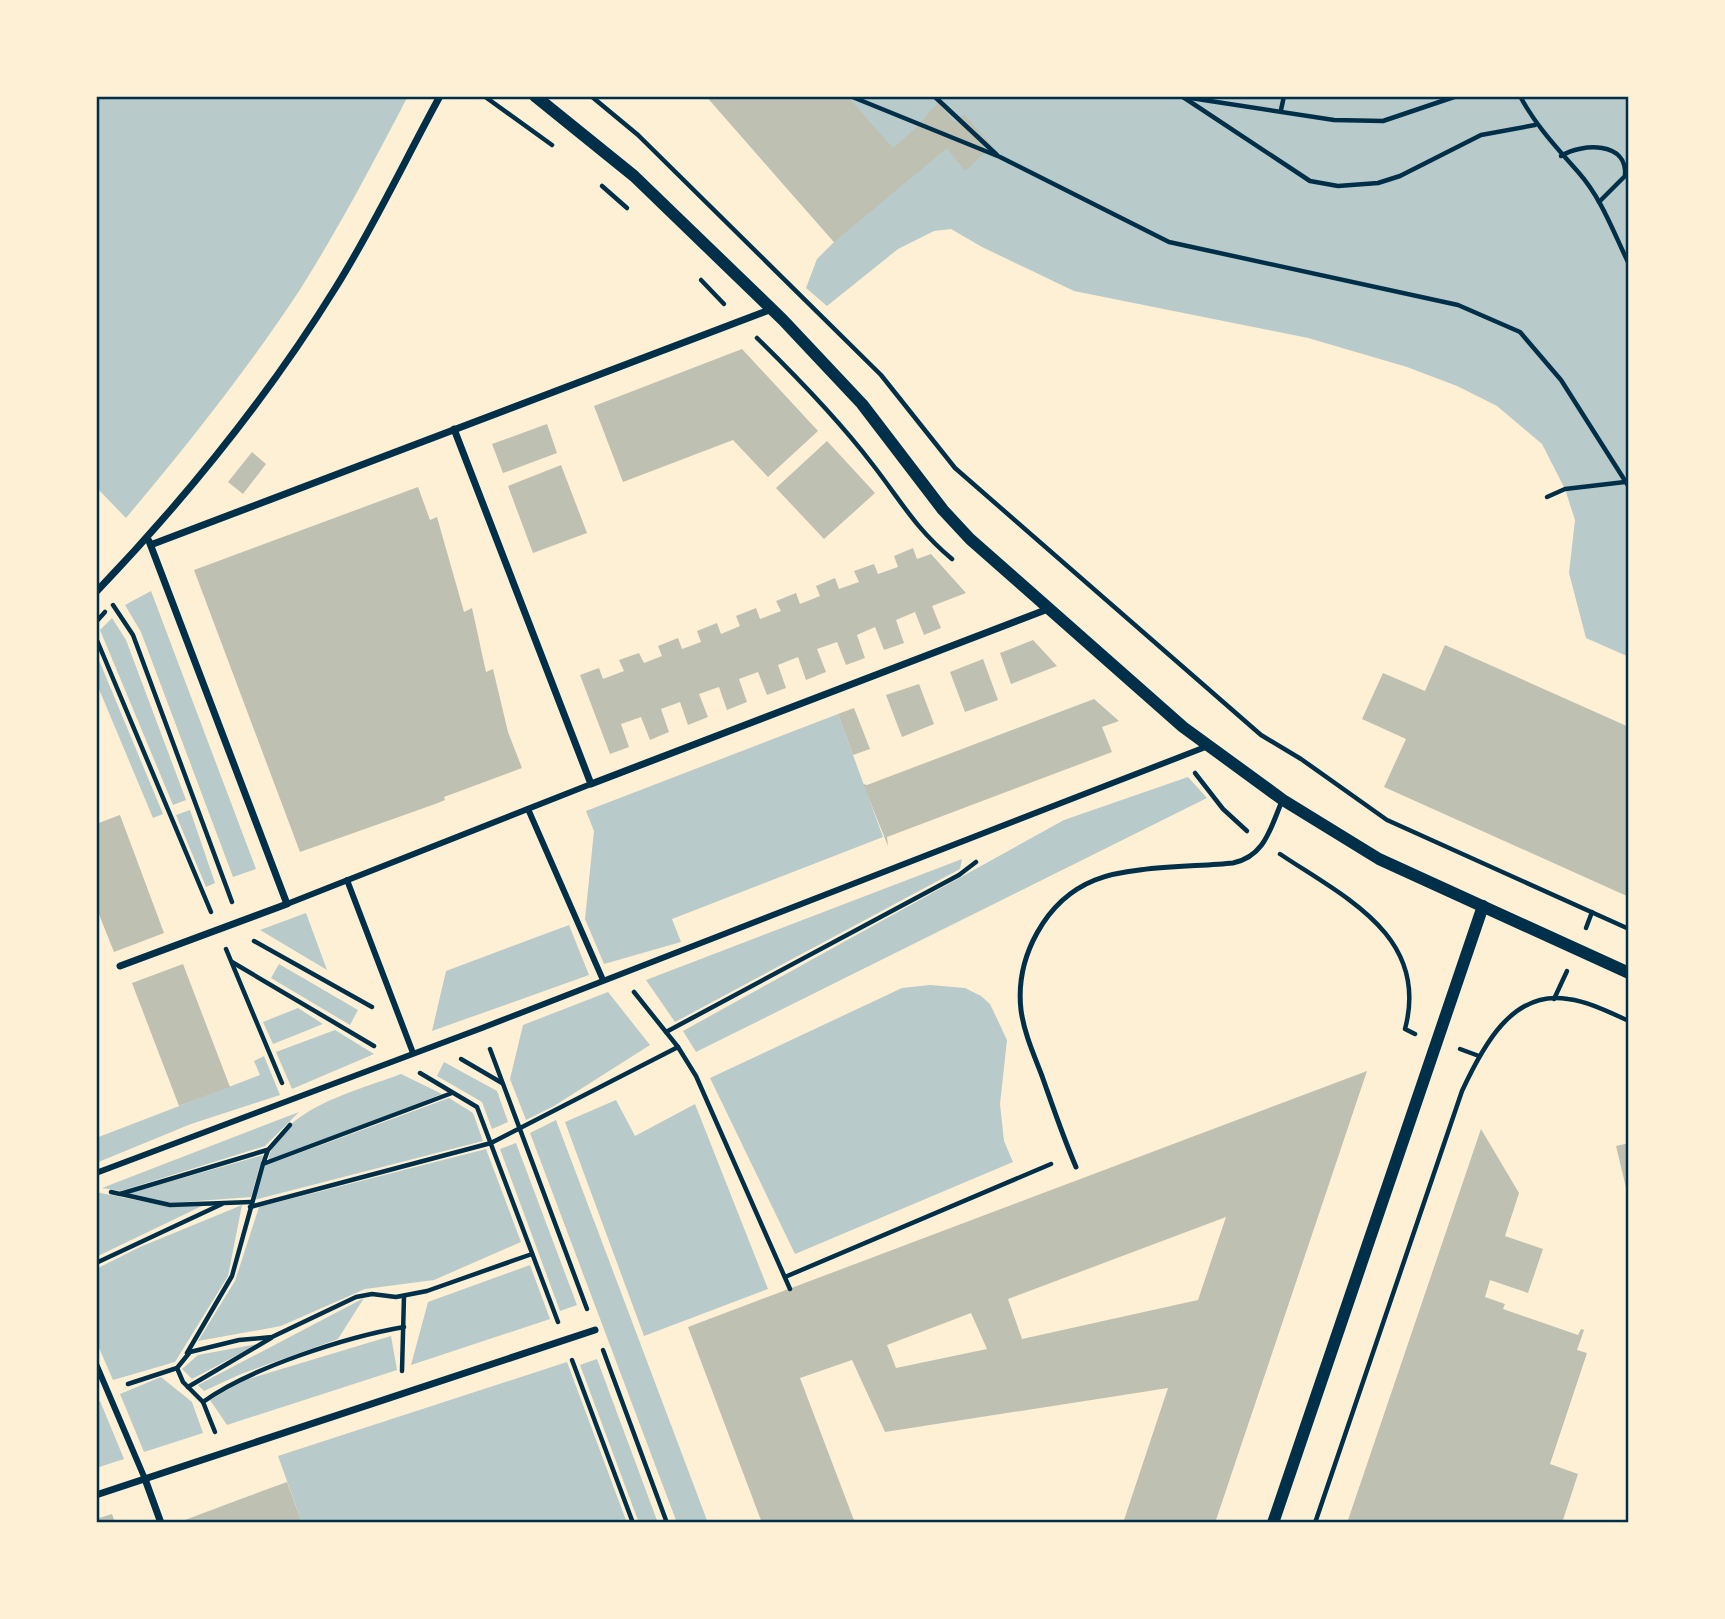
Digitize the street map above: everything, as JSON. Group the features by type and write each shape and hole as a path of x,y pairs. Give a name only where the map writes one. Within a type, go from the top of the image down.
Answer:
{"street":[{"path":"98,590 233,434 320,313 364,239 440,96"},
{"path":"535,96 634,176 772,309 862,404 955,523 1048,610 1208,746 1283,800 1358,848 1629,973"},
{"path":"153,544 772,309"},
{"path":"454,429 591,784"},
{"path":"146,537 153,544 287,904"},
{"path":"120,966 1048,610"},
{"path":"96,1173 482,1028 1208,746"},
{"path":"528,809 603,980"},
{"path":"347,880 413,1054"},
{"path":"1273,1523 1483,906"},
{"path":"96,1494 595,1330"},
{"path":"96,1364 161,1523"}],"lane":[{"path":"1076,1167 1021,1011 1024,967 1035,933 1070,894 1096,880 1124,874 1249,859 1264,843 1283,800"}],"path":[{"path":"591,96 638,135 881,375 955,468 1261,735 1301,759 1387,820 1629,929"},
{"path":"849,96 1000,158 1169,242 1458,305 1520,332 1562,380 1627,484 1565,489 1548,497"},
{"path":"1182,96 1334,120 1382,121 1457,96"},
{"path":"1182,96 1310,181 1338,186 1378,183 1400,176 1481,135 1535,125"},
{"path":"1281,110 1284,96"},
{"path":"1520,96 1535,125 1580,174 1599,202 1629,264"},
{"path":"934,97 1000,158"},
{"path":"1561,156 1583,146 1596,146 1608,149 1621,160 1625,176 1599,202"},
{"path":"98,590 133,635 240,922"},
{"path":"96,638 289,1100"},
{"path":"666,1032 960,875 981,859"},
{"path":"232,962 477,1107 633,1523"},
{"path":"622,974 678,1047 696,1076 789,1289"},
{"path":"1315,1523 1462,1091 1489,1039 1519,1010 1553,999 1567,998 1629,1021"},
{"path":"482,1028 667,1523"},
{"path":"108,1192 170,1205 250,1204 491,1143 678,1047"},
{"path":"108,1391 177,1368 182,1361 232,1276 250,1204 268,1150 304,1110 315,1090"},
{"path":"263,1164 453,1092"},
{"path":"120,1194 268,1150"},
{"path":"785,1277 1071,1155"},
{"path":"96,1263 222,1204"},
{"path":"188,1387 272,1337 356,1297 404,1296 427,1291 532,1254"},
{"path":"396,1395 404,1352 404,1296"},
{"path":"203,1402 238,1379 377,1332 404,1327"},
{"path":"182,1361 190,1352 205,1346 272,1337"},
{"path":"177,1368 188,1387 203,1402 220,1454"}],"shaded area":[{"path":"96,96 408,96 343,217 301,288 217,406 126,518 96,487"},
{"path":"706,96 1629,96 1629,657 1586,638 1569,573 1575,520 1565,489 1542,444 1497,406 1457,386 1407,367 1308,338 1074,291 982,247 951,229 934,231 898,249 827,306 806,288 817,259 834,242"},
{"path":"151,591 256,869 233,877 141,632 125,605"},
{"path":"112,618 126,640 186,800 173,805 100,630"},
{"path":"96,653 163,814 153,818 96,682"},
{"path":"838,714 883,837 672,919 681,942 604,964 585,919 594,831 586,811"},
{"path":"1188,777 1207,798 696,1052 683,1031 1064,820"},
{"path":"190,810 215,883 206,887 176,815"},
{"path":"962,859 960,869 675,1022 646,980"},
{"path":"306,913 327,970 260,930"},
{"path":"569,925 589,975 432,1031 446,971"},
{"path":"279,964 358,1010 350,1025 271,978"},
{"path":"930,985 965,988 981,996 990,1004 1007,1040 1000,1104 1004,1141 1013,1162 795,1254 710,1078 902,988"},
{"path":"608,992 650,1045 554,1106 526,1120 510,1079 523,1025"},
{"path":"298,1008 323,1024 273,1044 263,1022"},
{"path":"335,1030 374,1054 292,1089 276,1052"},
{"path":"264,1056 280,1095 191,1124 96,1163 96,1138 260,1075 254,1061"},
{"path":"444,1062 497,1091 508,1122 492,1129 482,1102 437,1076"},
{"path":"401,1074 442,1094 268,1161 275,1143 288,1127 304,1115 343,1095"},
{"path":"449,1098 473,1113 483,1141 254,1200 264,1166"},
{"path":"616,1100 635,1136 695,1104 768,1289 644,1336 565,1122"},
{"path":"299,1112 265,1146 121,1191 102,1188"},
{"path":"556,1120 708,1523 677,1523 530,1133"},
{"path":"516,1143 577,1305 560,1311 500,1149"},
{"path":"486,1149 521,1242 434,1280 365,1289 281,1326 198,1341 235,1281 259,1207"},
{"path":"263,1155 251,1197 171,1203 127,1194"},
{"path":"96,1192 171,1207 204,1205 96,1257"},
{"path":"242,1205 228,1276 175,1362 113,1380 96,1341 96,1269 140,1247"},
{"path":"530,1265 550,1319 411,1365 428,1302"},
{"path":"364,1298 338,1339 241,1374 204,1391 198,1385"},
{"path":"391,1336 397,1370 227,1425 210,1400 245,1380"},
{"path":"258,1344 192,1379 182,1369 198,1355"},
{"path":"597,1359 658,1523 639,1523 580,1365"},
{"path":"567,1362 627,1523 302,1523 278,1456"},
{"path":"161,1377 192,1402 203,1433 144,1452 120,1394"},
{"path":"100,1401 124,1459 96,1468 96,1403"}],"building":[{"path":"706,96 847,96 893,148 916,128 938,102 954,122 964,114 992,146 965,171 947,148 834,242"},
{"path":"742,349 818,431 768,477 733,440 623,482 594,406"},
{"path":"547,424 557,453 503,473 492,444"},
{"path":"827,441 875,493 824,539 776,488"},
{"path":"252,452 266,464 243,494 228,482"},
{"path":"561,465 587,533 533,553 508,486"},
{"path":"418,487 430,520 437,517 464,612 472,608 486,672 493,669 508,732 522,768 444,797 445,800 438,803 300,852 194,570"},
{"path":"913,548 917,559 931,554 966,593 932,606 941,628 924,635 915,612 896,620 904,643 884,650 875,627 857,635 865,658 846,665 837,642 817,649 826,672 806,680 798,657 778,665 786,688 767,695 758,672 739,679 747,702 727,710 719,687 699,694 708,717 688,725 680,702 661,709 669,732 650,740 641,717 621,724 629,747 610,754 580,675 599,668 603,679 624,671 619,660 639,653 644,663 662,656 658,646 678,638 682,649 701,642 697,631 717,623 721,634 740,626 736,616 756,608 760,619 781,611 776,601 796,593 800,604 820,596 816,586 835,578 839,589 859,582 854,571 874,564 878,574 898,567 894,556"},
{"path":"1033,640 1057,666 1011,684 1000,653"},
{"path":"1445,645 1629,727 1629,897 1384,787 1406,739 1362,719 1383,673 1425,691"},
{"path":"983,659 998,700 965,712 950,672"},
{"path":"919,684 934,724 902,737 886,695"},
{"path":"1094,699 1119,721 1102,727 1112,752 887,837 888,846 863,784 867,785"},
{"path":"854,708 870,749 853,755 838,714"},
{"path":"120,815 164,933 114,952 96,907 96,824"},
{"path":"183,964 230,1087 179,1106 132,983"},
{"path":"1367,1071 1215,1523 1123,1523 1168,1388 885,1432 852,1360 800,1378 855,1523 762,1523 688,1327","holes":["1226,1217 1198,1300 1022,1339 1008,1299","971,1313 987,1349 896,1368 887,1345"]},
{"path":"1481,1129 1519,1193 1505,1236 1543,1249 1528,1293 1490,1280 1485,1297 1505,1304 1503,1309 1578,1335 1581,1329 1584,1330 1577,1350 1587,1353 1550,1464 1578,1474 1562,1523 1347,1523"},
{"path":"1629,1143 1629,1196 1628,1196 1616,1146"},
{"path":"287,1482 302,1523 177,1523 238,1500"},
{"path":"112,1514 115,1523 96,1523 96,1519"}]}
